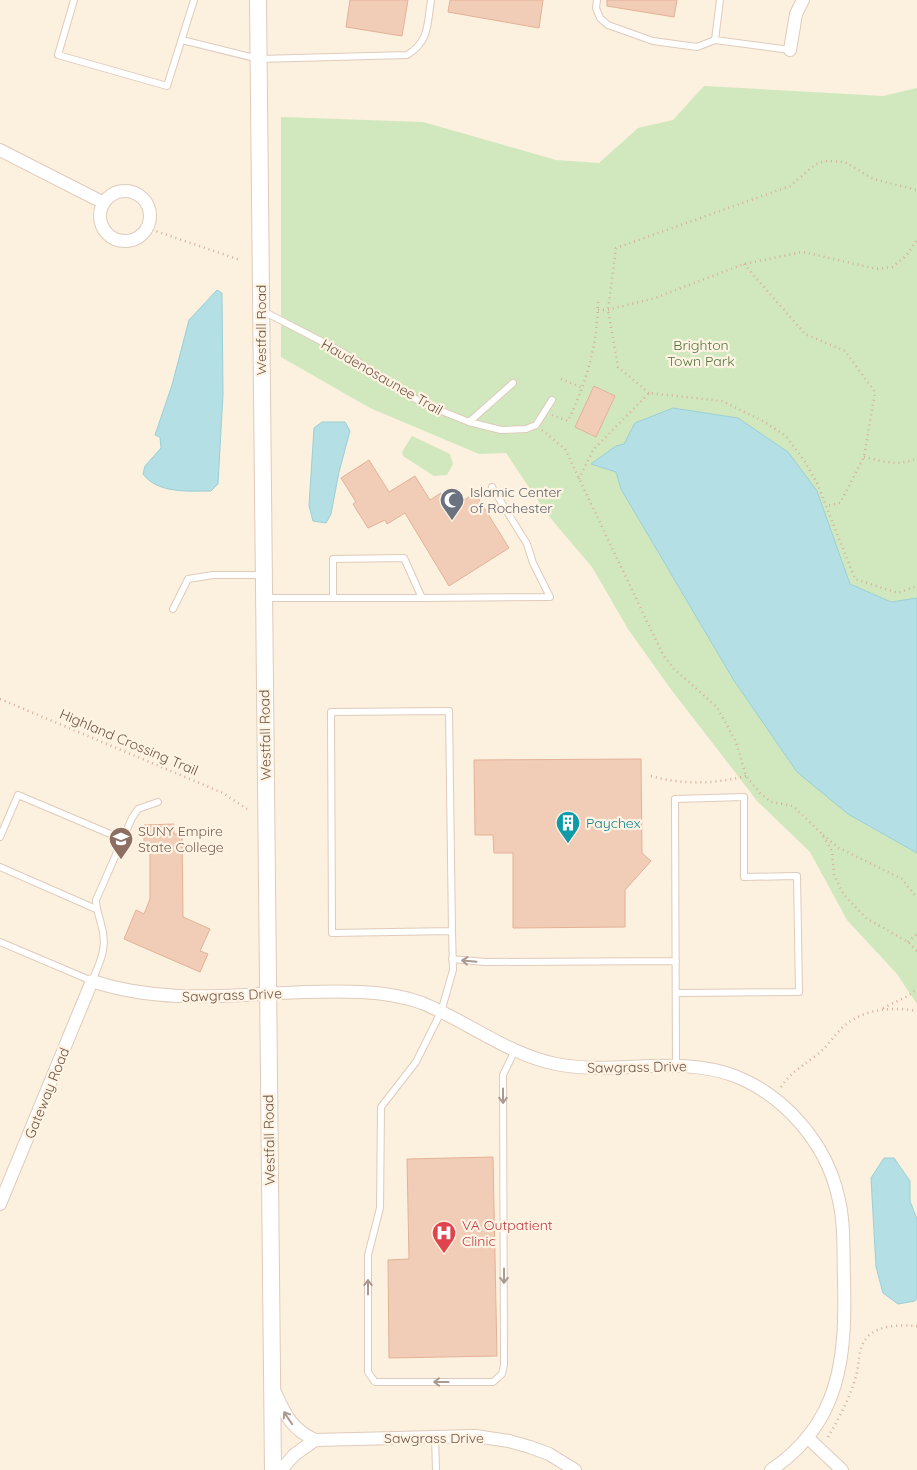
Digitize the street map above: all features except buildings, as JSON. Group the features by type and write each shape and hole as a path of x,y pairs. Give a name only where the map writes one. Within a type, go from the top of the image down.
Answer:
{"street":[{"name":"Westfall Road","path":"258,0 273,1470"},
{"path":"790,50 796,14 803,0"},
{"path":"0,150 104,203"},
{"path":"128,191 137,194 145,200 149,209 150,218 147,228 132,240 122,240 113,237 106,231 101,222 104,203 110,196 119,192 128,191"},
{"name":"Sawgrass Drive","path":"92,981 148,996 197,998 332,991 382,994 421,1003 514,1050 541,1060 578,1068 602,1069 676,1065 717,1070 756,1086 773,1098 806,1130 832,1173 839,1197 843,1228 843,1349 838,1380 818,1421 807,1437 770,1470"},
{"name":"Gateway Road","path":"0,1204 92,981"},
{"path":"272,1386 286,1417 299,1432 315,1440 294,1455 281,1470"},
{"name":"Sawgrass Drive","path":"315,1440 475,1436 510,1441 549,1454 575,1470"},
{"path":"807,1437 842,1470"}],"lane":[{"path":"74,0 58,55 167,86 194,0"},
{"path":"182,40 259,60 408,56 419,48 424,40 431,0"},
{"path":"597,0 596,8 600,18 608,25 639,37 677,46 697,46 715,40 790,50"},
{"path":"715,40 720,0"},
{"name":"Haudenosaunee Trail","path":"261,311 342,352 422,403 469,422 501,430 520,430 536,425"},
{"path":"469,422 513,383"},
{"path":"536,425 552,400"},
{"path":"264,598 550,597 533,563 527,544 492,488"},
{"path":"334,598 333,559 404,558 422,598"},
{"path":"173,609 188,579 213,575 264,575"},
{"path":"452,931 332,933 331,712 449,711 452,931 449,988 441,1012 416,1062 381,1107 380,1208 368,1255 368,1372 375,1382 493,1382 502,1374 504,1365 503,1075 514,1050"},
{"path":"0,837 18,795 122,839"},
{"path":"676,993 799,992 798,876 744,877 744,797 675,799 676,1065"},
{"path":"0,942 92,981 101,963 105,939 96,909 96,900 122,839 138,809 158,802"},
{"path":"0,867 96,909"},
{"path":"452,959 485,962 676,961"},
{"path":"435,1437 436,1470"}],"path":[{"path":"917,190 872,179 845,162 825,161 816,164 790,186 616,248 608,310 618,367 649,393 722,401 763,421 786,436 805,462 826,506 855,579 898,593 917,586"},
{"path":"147,228 240,260"},
{"path":"598,310 608,310 655,298 744,264 803,252 877,269 892,267 908,255 917,240"},
{"path":"744,264 805,334 845,351 875,392 864,457 840,503 826,506"},
{"path":"554,416 568,421 582,388 594,354 598,302"},
{"path":"561,379 582,388"},
{"path":"579,480 594,450 649,393"},
{"path":"536,425 564,449 663,655 674,669 718,708 736,742 746,776 771,802 793,806 839,848 902,879 917,898"},
{"path":"864,457 893,463 911,461 917,458"},
{"name":"Highland Crossing Trail","path":"0,699 223,793 248,809"},
{"path":"651,776 669,782 721,782 746,776"},
{"path":"821,833 832,851 834,874 844,895 866,918 908,942 917,951"},
{"path":"908,942 917,934"},
{"path":"778,1091 791,1073 819,1053 843,1027 862,1014 881,1009 908,996 917,988"},
{"path":"881,1009 917,1011"},
{"path":"828,1437 848,1400 856,1376 862,1345 866,1339 883,1328 896,1325 917,1326"}],"green space":[{"name":"Brighton Town Park","path":"704,86 883,96 917,88 917,1004 897,974 847,920 810,852 758,802 670,688 628,629 592,567 547,514 506,453 479,454 370,408 281,357 281,117 423,122 556,160 599,163 638,128 673,120"},
{"path":"412,436 450,454 453,464 447,475 434,476 403,456 402,452"}],"water":[{"path":"217,290 222,293 223,394 218,484 211,491 184,491 165,488 149,480 143,474 145,466 161,448 160,437 155,435 172,385 189,320"},
{"path":"673,408 738,418 788,452 817,491 850,584 891,602 917,598 917,853 848,814 797,772 733,679 621,489 616,472 591,464 616,446 624,444 635,423"},
{"path":"322,422 345,422 350,431 339,472 331,514 326,523 313,521 309,506 314,428"},
{"path":"884,1158 894,1158 910,1181 910,1201 917,1219 917,1298 915,1301 898,1304 883,1293 876,1267 871,1178"}],"place":[{"name":"Islamic Center of Rochester","path":"452,521"},
{"name":"Paychex","path":"568,844"},
{"name":"SUNY Empire State College","path":"121,860"},
{"name":"VA Outpatient Clinic","path":"444,1254"}]}
